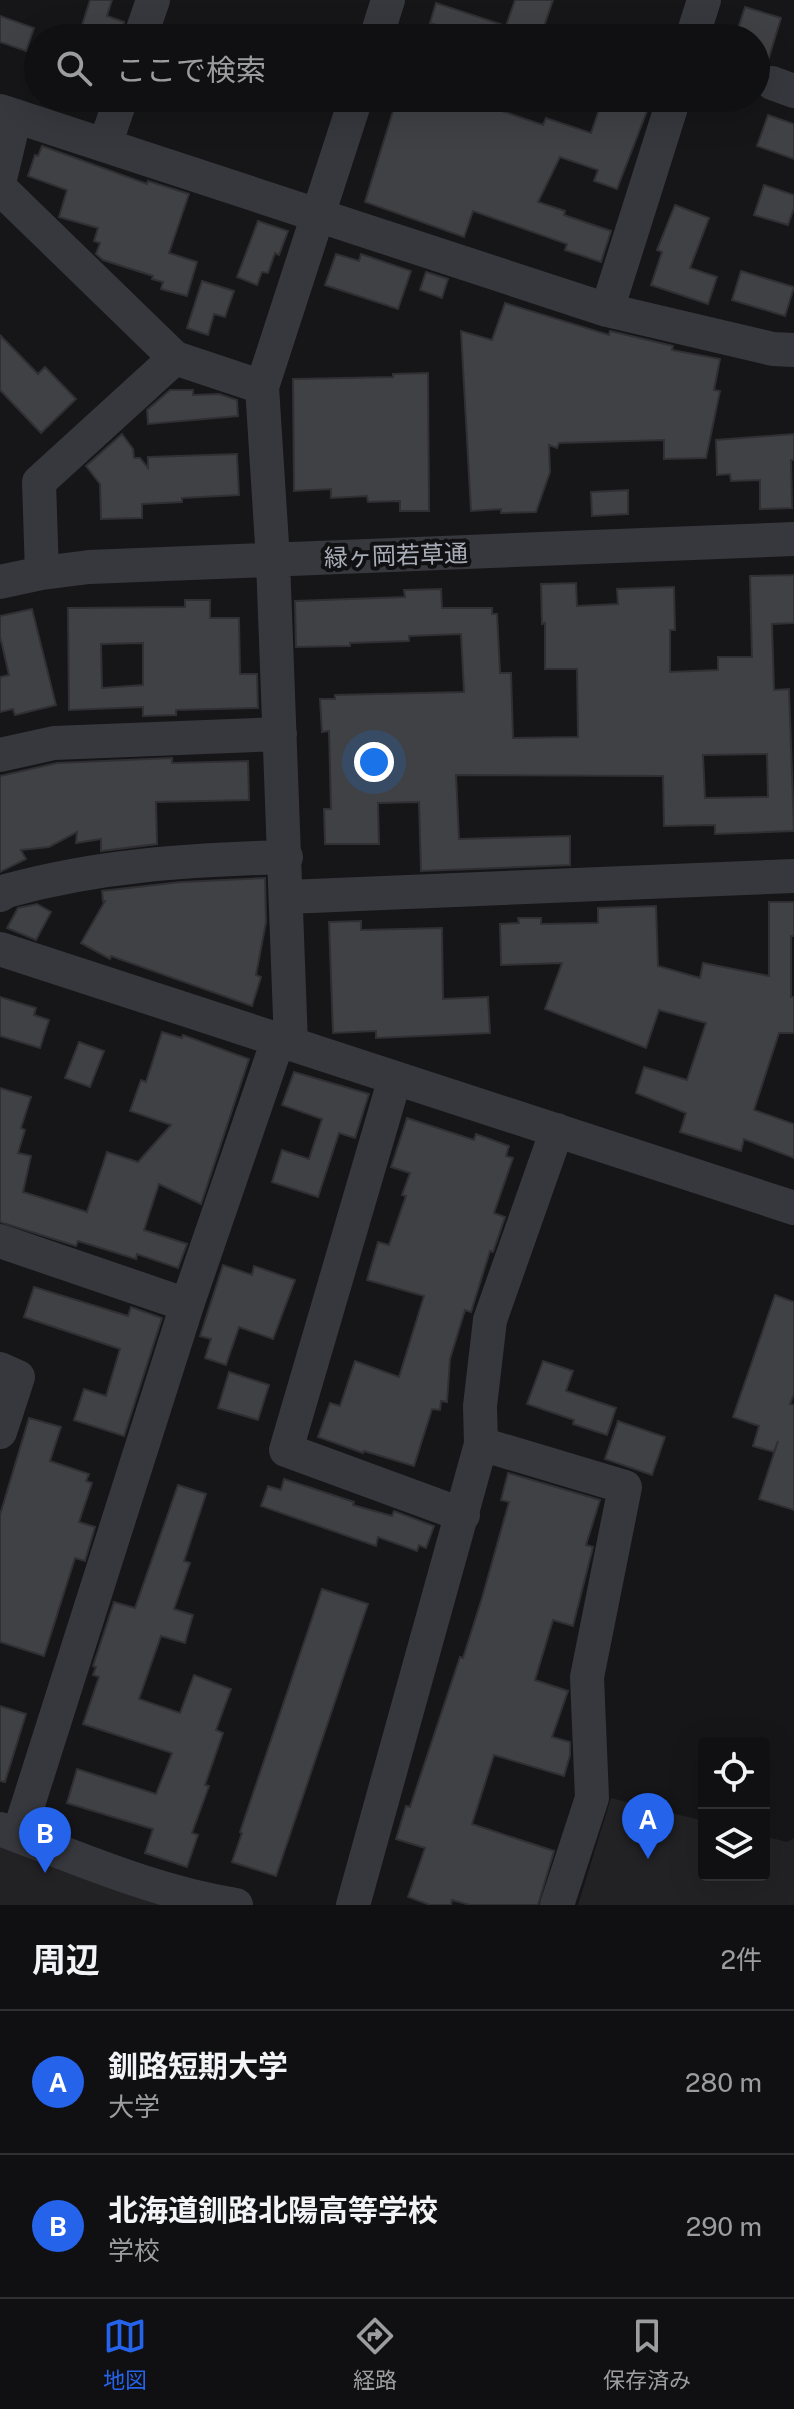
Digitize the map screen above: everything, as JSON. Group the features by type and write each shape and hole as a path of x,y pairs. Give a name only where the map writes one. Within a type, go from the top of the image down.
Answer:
{"street":[{"path":"145,24 153,0"},
{"path":"380,24 388,0"},
{"path":"696,24 704,0"},
{"path":"105,145 116,112"},
{"path":"236,1905 199,1899 115,1874 9,1833 187,1305 285,1042 286,857 262,387 351,112"},
{"path":"607,310 670,112"},
{"path":"0,179 8,114 607,310 773,349 794,350"},
{"path":"0,188 175,358 262,387"},
{"path":"42,573 39,482 175,358"},
{"name":"緑ヶ岡若草通","path":"0,582 89,567 794,539"},
{"path":"0,755 54,743 280,734"},
{"path":"0,895 57,877 171,861 286,857"},
{"path":"287,897 794,876"},
{"path":"0,949 794,1208"},
{"path":"395,1078 286,1450 463,1515"},
{"path":"353,1905 481,1444 480,1406 490,1320 557,1130"},
{"path":"0,1241 187,1305"},
{"path":"0,1369 18,1377 0,1432"},
{"path":"481,1444 625,1487 587,1677 592,1798 557,1905"}],"shaded area":[{"path":"611,1798 698,1820 698,1881 770,1881 770,1838 787,1842 794,1838 794,1905 578,1905"},
{"path":"0,1841 180,1905 0,1905"}],"building":[{"path":"90,0 112,0 107,16 124,22 124,24 82,24"},
{"path":"515,0 553,0 545,24 507,24"},
{"path":"436,3 500,24 433,24 430,23"},
{"path":"745,7 781,18 770,54 770,24 740,24"},
{"path":"0,16 24,24 24,50 0,42"},
{"path":"393,112 505,112 543,125 546,118 591,133 598,112 647,112 617,189 594,181 598,170 560,157 538,202 565,211 564,215 611,231 601,262 565,250 567,244 473,211 464,237 365,202"},
{"path":"768,115 794,124 794,159 757,146"},
{"path":"42,146 147,184 148,181 189,194 169,253 197,262 187,296 161,289 163,282 152,279 153,276 103,260 96,254 100,243 94,241 98,228 59,217 67,190 28,176 35,155 38,156"},
{"path":"764,185 794,195 794,208 788,225 754,215"},
{"path":"675,205 709,218 690,268 717,277 708,304 651,285 662,252 657,250"},
{"path":"258,221 288,231 279,255 275,253 268,273 262,272 257,285 237,277"},
{"path":"336,254 359,261 361,254 411,271 398,309 325,285"},
{"path":"741,271 794,287 785,316 732,300"},
{"path":"426,272 448,279 442,298 420,290"},
{"path":"202,281 234,291 225,317 214,314 208,335 187,328"},
{"path":"505,303 609,335 610,331 673,346 672,350 720,359 714,390 720,391 706,458 664,459 664,440 559,443 557,448 549,445 550,472 536,512 501,513 501,509 471,511 461,331 492,340"},
{"path":"0,335 38,374 45,367 76,399 41,433 0,390"},
{"path":"428,373 429,511 400,511 400,501 368,502 367,496 331,498 331,489 294,491 293,379 393,377 393,374"},
{"path":"170,390 193,390 193,395 219,394 237,400 238,416 148,424 147,410"},
{"path":"122,434 133,449 134,458 140,458 148,468 148,457 237,454 239,495 142,504 142,518 101,519 100,484 86,466"},
{"path":"794,434 792,508 760,509 760,480 731,481 730,474 717,475 716,440"},
{"path":"628,490 628,514 592,516 591,492"},
{"path":"794,575 794,623 772,624 774,690 789,689 794,831 715,834 715,825 664,826 663,776 456,775 459,839 570,836 570,865 421,871 419,802 378,803 379,844 325,844 324,809 331,809 329,731 322,732 320,699 335,699 335,695 464,692 461,634 409,636 409,641 350,643 350,646 296,647 295,601 405,597 404,590 441,589 442,608 492,608 492,614 497,614 500,673 511,673 513,738 578,737 577,669 545,669 541,584 576,583 577,606 618,604 617,589 674,587 675,630 670,630 670,672 718,670 718,657 752,657 750,576","holes":["767,754 768,797 705,798 703,755"]},
{"path":"185,600 210,600 210,618 239,618 240,674 257,674 258,708 176,710 176,715 143,716 143,707 69,710 68,608 185,607","holes":["143,643 143,685 102,688 101,644"]},
{"path":"32,609 56,705 15,715 13,709 0,712 0,677 9,675 0,636 0,616"},
{"path":"172,758 172,763 248,761 249,800 156,802 157,844 101,851 101,839 76,843 77,832 49,847 21,850 26,859 0,872 0,776 57,763"},
{"path":"265,878 266,922 256,975 261,977 252,1006 111,956 110,959 81,943 105,901 102,891 181,882"},
{"path":"769,902 794,902 791,997 794,997 794,1033 779,1033 754,1110 794,1124 794,1158 744,1139 741,1151 680,1132 686,1113 636,1093 644,1067 687,1080 706,1023 659,1010 646,1048 545,1009 562,963 501,965 500,924 519,923 518,918 541,918 541,924 598,923 598,908 656,906 658,966 700,978 703,963 769,976"},
{"path":"37,904 51,912 36,940 7,928 18,908"},
{"path":"361,921 361,930 442,928 443,999 488,997 490,1033 376,1038 376,1031 333,1033 329,922"},
{"path":"0,997 36,1008 34,1015 49,1020 40,1048 0,1036"},
{"path":"162,1032 182,1038 183,1035 249,1059 201,1204 159,1184 144,1230 187,1244 178,1268 137,1254 136,1259 78,1241 76,1246 0,1222 0,1088 31,1097 21,1128 25,1130 18,1153 31,1156 23,1192 87,1212 107,1152 138,1162 171,1125 130,1111 141,1080 146,1082"},
{"path":"79,1042 104,1051 90,1087 65,1078"},
{"path":"294,1072 369,1094 355,1138 339,1133 318,1197 272,1182 282,1150 309,1159 322,1119 282,1105"},
{"path":"407,1118 474,1140 476,1134 509,1146 506,1156 513,1158 494,1213 505,1217 493,1252 490,1251 471,1312 465,1310 450,1359 447,1402 441,1401 440,1410 432,1409 414,1466 318,1437 330,1403 340,1406 355,1361 399,1377 424,1296 367,1280 378,1242 389,1245 406,1196 402,1195 410,1173 391,1167"},
{"path":"223,1265 252,1275 254,1266 295,1280 273,1339 239,1327 226,1365 205,1358 211,1339 200,1336"},
{"path":"34,1287 128,1316 131,1307 162,1318 124,1436 74,1420 84,1389 106,1396 120,1349 24,1317"},
{"path":"775,1295 794,1302 794,1394 790,1404 794,1405 794,1510 759,1499 778,1441 774,1452 753,1446 759,1426 733,1417"},
{"path":"543,1361 573,1371 566,1391 616,1408 607,1435 527,1404"},
{"path":"229,1372 269,1385 258,1420 218,1408"},
{"path":"29,1418 61,1427 50,1461 89,1474 86,1481 92,1483 79,1522 95,1527 85,1561 75,1558 44,1656 0,1642 0,1515"},
{"path":"618,1421 665,1437 652,1475 605,1459"},
{"path":"508,1473 600,1500 586,1545 593,1547 573,1626 553,1620 535,1680 568,1691 552,1737 570,1742 564,1776 494,1755 472,1824 554,1851 538,1905 470,1905 452,1900 451,1905 430,1905 408,1897 425,1848 396,1839 406,1806 410,1807 482,1598 509,1502 501,1500"},
{"path":"284,1479 354,1502 353,1505 392,1516 394,1511 434,1526 426,1548 419,1545 417,1551 378,1537 376,1546 261,1506 268,1486 281,1490"},
{"path":"178,1485 206,1494 184,1561 190,1563 174,1609 193,1615 185,1643 161,1636 139,1699 180,1713 194,1675 231,1689 216,1730 223,1733 192,1833 198,1835 187,1867 145,1853 153,1829 67,1803 77,1769 156,1794 172,1753 83,1724 99,1677 93,1675 96,1667 93,1666 114,1602 135,1608"},
{"path":"322,1589 368,1604 276,1876 232,1862"},
{"path":"0,1706 26,1714 5,1782 0,1781"}],"place":[{"name":"釧路短期大学","path":"648,1859"},
{"name":"北海道釧路北陽高等学校","path":"45,1873"}]}
